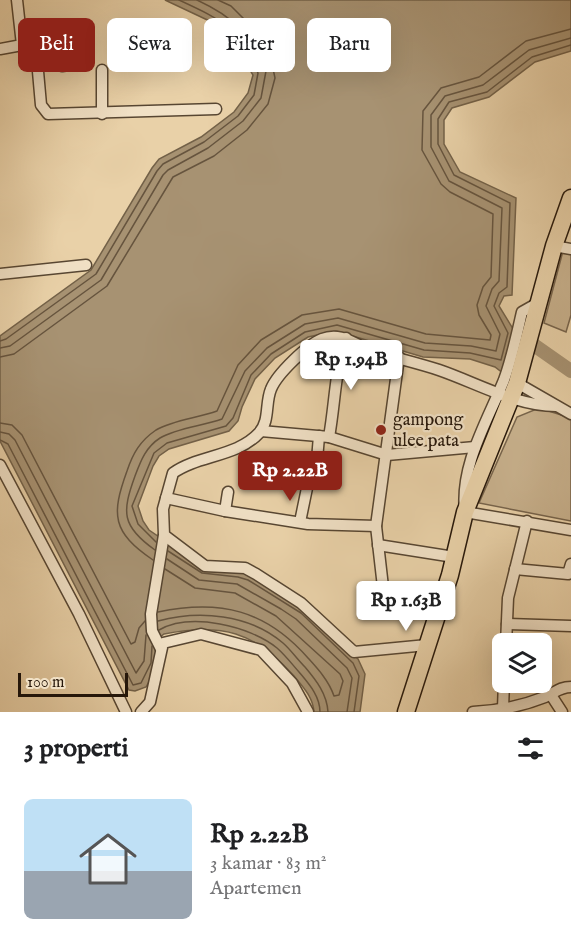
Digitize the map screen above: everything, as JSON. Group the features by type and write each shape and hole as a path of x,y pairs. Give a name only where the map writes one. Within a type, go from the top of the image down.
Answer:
{"highway":[{"path":"406,712 454,557 465,512 510,386 526,322 538,303 554,246 571,198"}],"street":[{"path":"17,0 19,18"},
{"path":"0,49 18,46"},
{"path":"102,70 102,114"},
{"path":"38,72 41,105 45,112 102,114 216,109"},
{"path":"554,246 571,249"},
{"path":"0,274 86,265"},
{"path":"160,647 152,631 151,614 164,536 162,523 166,498 174,472 183,466 212,459 254,438 265,423 270,391 280,374 320,339 330,336 346,338 364,348 540,394 556,406"},
{"path":"317,460 336,397 338,359 346,338"},
{"path":"384,586 376,526 399,357"},
{"path":"510,386 571,414"},
{"path":"510,386 475,447 463,491 465,512 571,530"},
{"path":"261,431 324,436 387,455 475,447"},
{"path":"0,465 126,712"},
{"path":"300,522 307,488"},
{"path":"225,511 228,492"},
{"path":"166,498 225,511 300,522 376,526"},
{"path":"507,633 508,598 527,522"},
{"path":"164,536 205,566 245,568 256,574 301,603 354,652 427,645"},
{"path":"378,545 454,557"},
{"path":"514,569 568,574 571,564"},
{"path":"507,624 571,626"},
{"path":"141,712 150,702 160,647 166,641 201,634 261,651 292,683 308,712"},
{"path":"474,712 497,711 521,706 551,694 557,689 571,687"},
{"path":"497,711 501,693"},
{"path":"551,694 562,712"}],"shaded area":[{"path":"563,251 571,253 571,315 566,332 544,323"},
{"path":"539,408 571,418 571,521 479,503 517,417"}],"water":[{"path":"165,0 571,0 571,51 535,62 489,97 452,108 444,120 444,144 460,172 516,198 512,295 504,296 499,306 515,332 504,374 495,367 470,359 423,357 336,331 308,337 275,358 255,379 238,421 229,431 169,449 159,456 138,506 149,530 196,562 240,571 289,597 358,659 365,674 360,712 314,712 307,692 279,661 251,640 220,631 203,630 164,634 159,638 154,673 146,687 135,691 129,690 0,441 0,336 91,270 159,159 201,137 234,112 248,93 253,75 251,72 295,72 295,18 204,18"}],"waterway":[{"path":"521,336 571,371"}],"place":[{"name":"gampong ulee pata","path":"381,430"}]}
